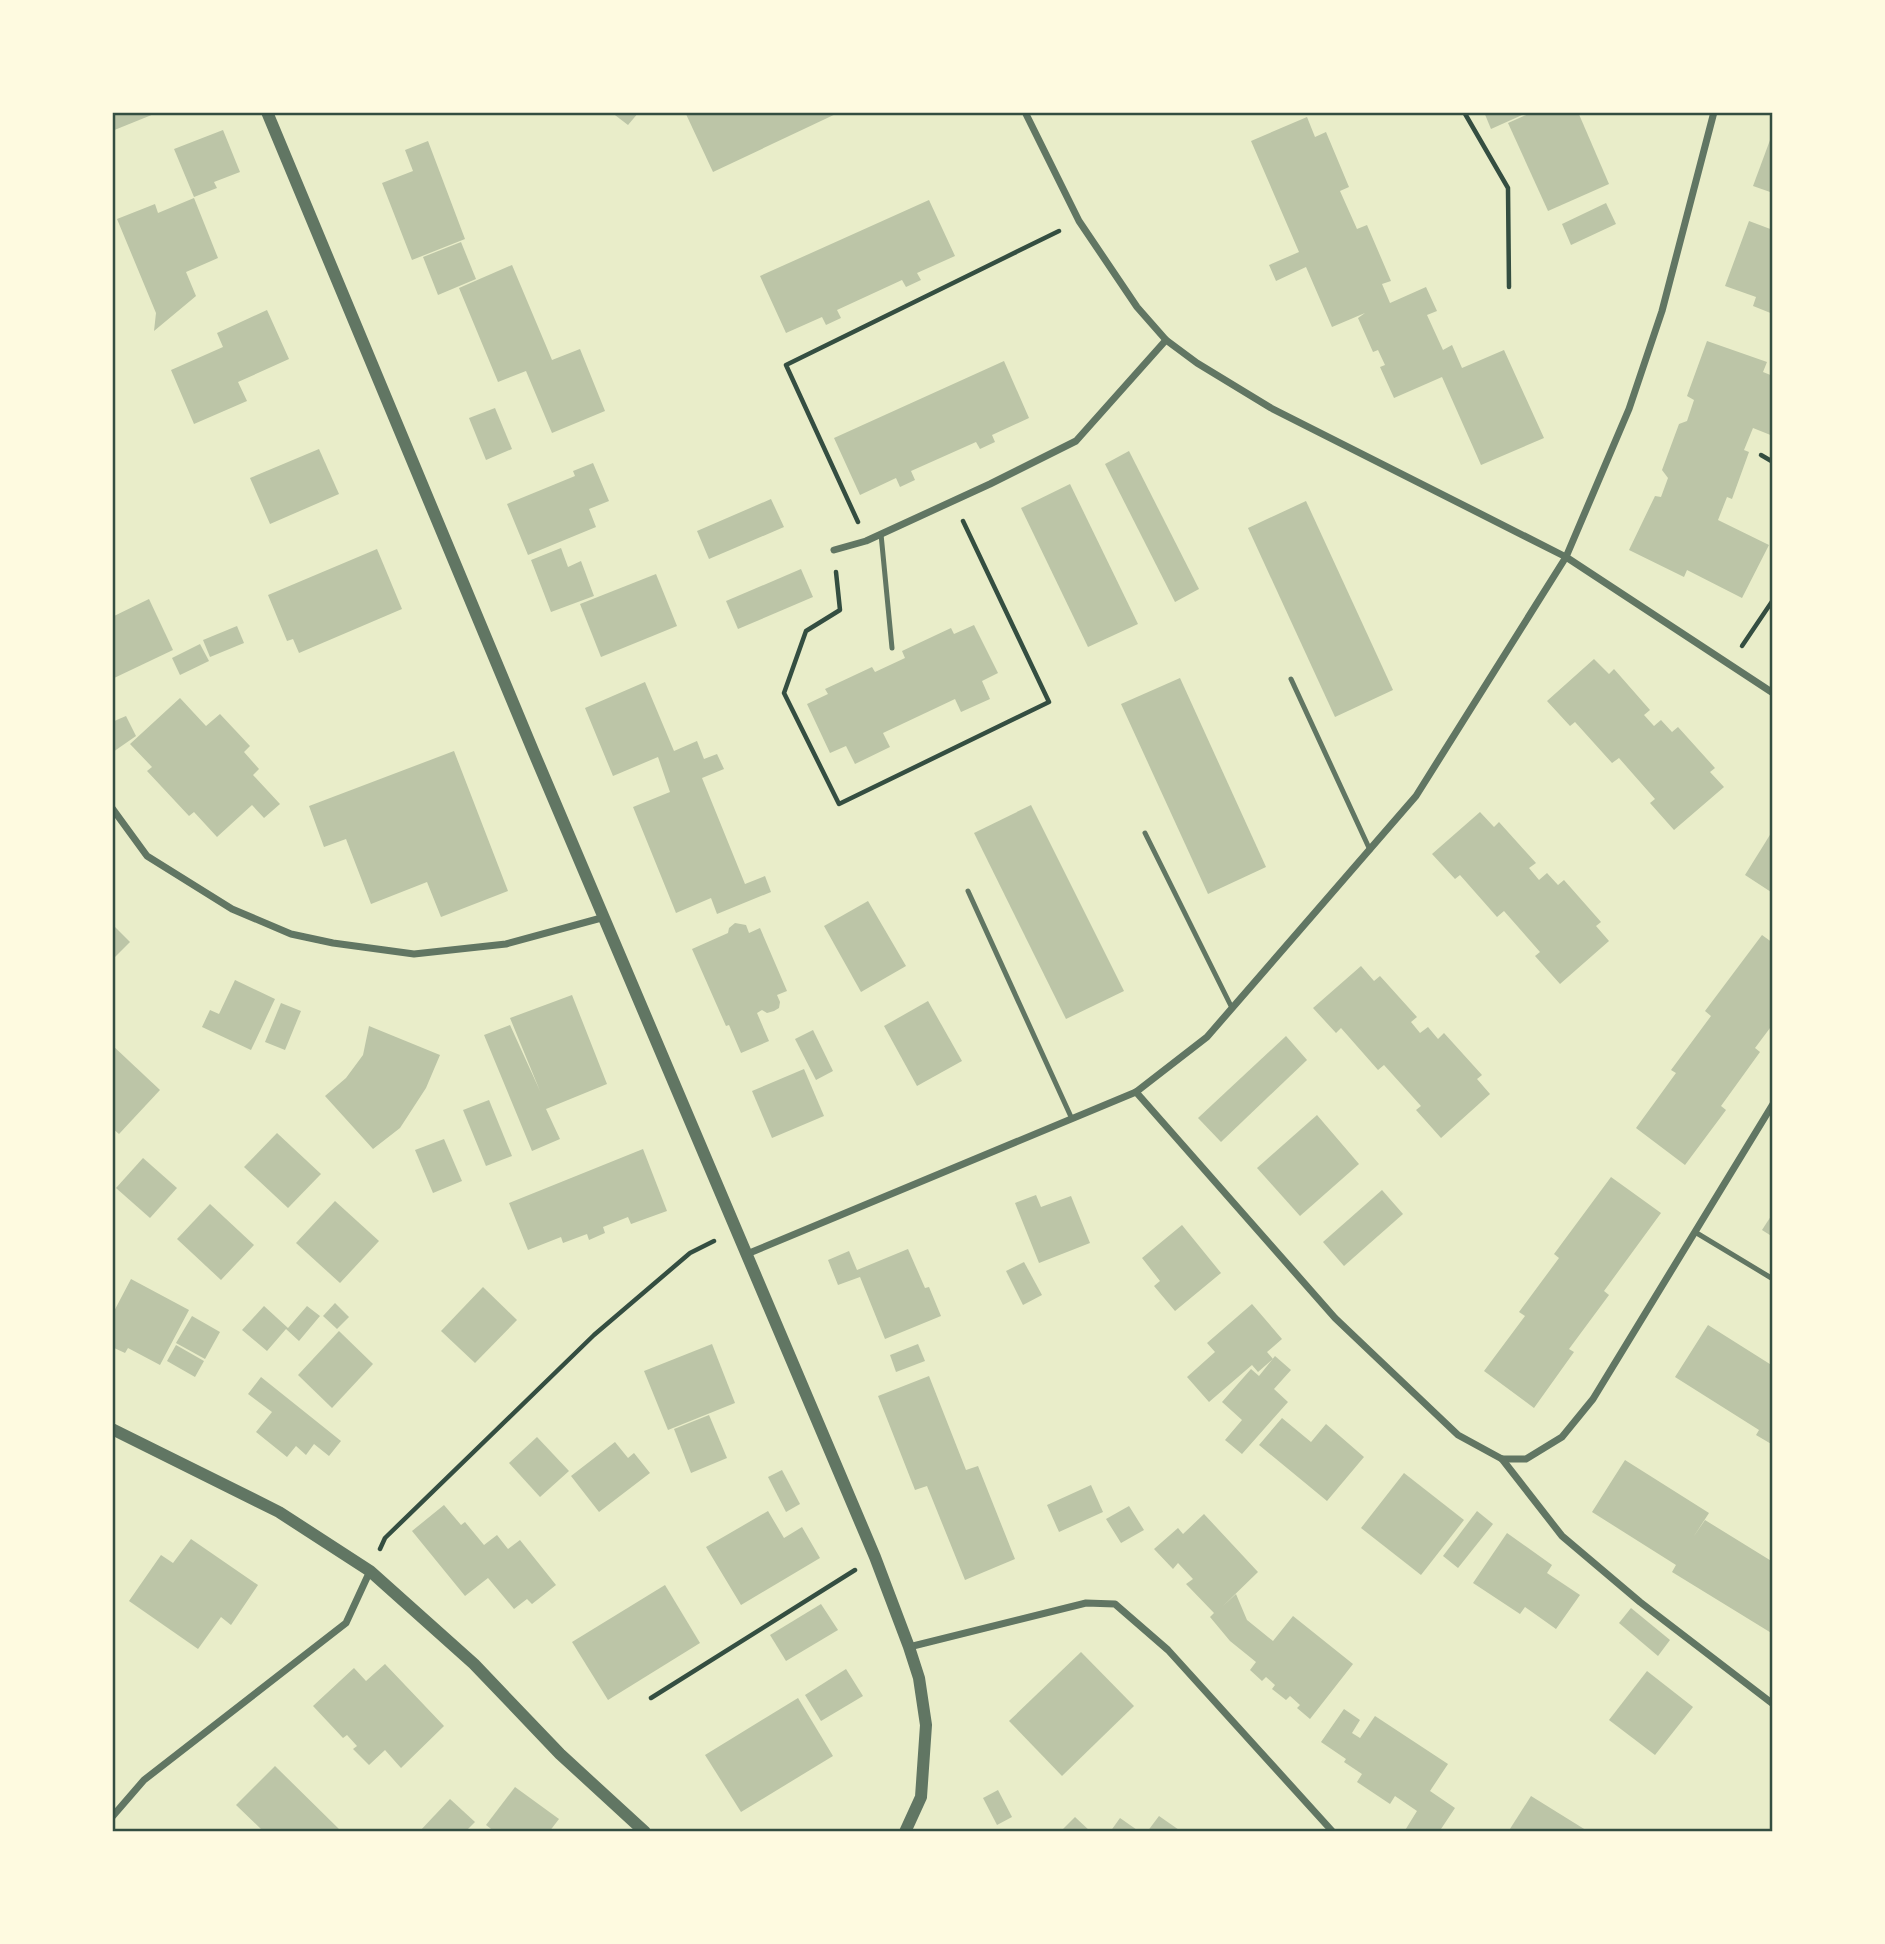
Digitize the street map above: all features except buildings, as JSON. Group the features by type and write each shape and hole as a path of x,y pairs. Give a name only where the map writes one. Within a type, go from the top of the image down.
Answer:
{"street":[{"path":"267,112 528,740 876,1557 919,1678 926,1725 921,1797 905,1832"},
{"path":"1025,112 1079,221 1138,307 1166,340 1271,408 1566,556 1773,693"},
{"path":"747,1254 1136,1092 1207,1037 1416,796 1566,556 1629,409 1662,311 1714,112"},
{"path":"834,550 866,541 1076,441 1166,340"},
{"path":"112,808 148,856 232,909 291,934 333,943 414,954 506,944 605,917"},
{"path":"1136,1092 1335,1318 1458,1435 1502,1459 1562,1536 1640,1602 1773,1704"},
{"path":"1502,1459 1526,1459 1562,1437 1593,1399 1773,1104"},
{"path":"112,1429 279,1512 370,1571 474,1664 560,1754 645,1832"},
{"path":"112,1817 144,1780 346,1623 370,1571"},
{"path":"909,1647 1086,1602 1115,1604 1168,1650 1333,1832"}],"lane":[{"path":"881,534 892,648"},
{"path":"1291,679 1370,850"},
{"path":"1145,833 1232,1008"},
{"path":"968,891 1072,1119"},
{"path":"1695,1231 1773,1279"}],"path":[{"path":"1464,112 1508,188 1510,288"},
{"path":"866,541 786,365 1079,221"},
{"path":"1761,455 1773,462"},
{"path":"834,550 840,610 806,631 784,693 839,804 1049,702 953,501"},
{"path":"1729,664 1773,600"},
{"path":"370,1571 385,1538 594,1335 690,1253"},
{"path":"651,1698 876,1557"}]}
